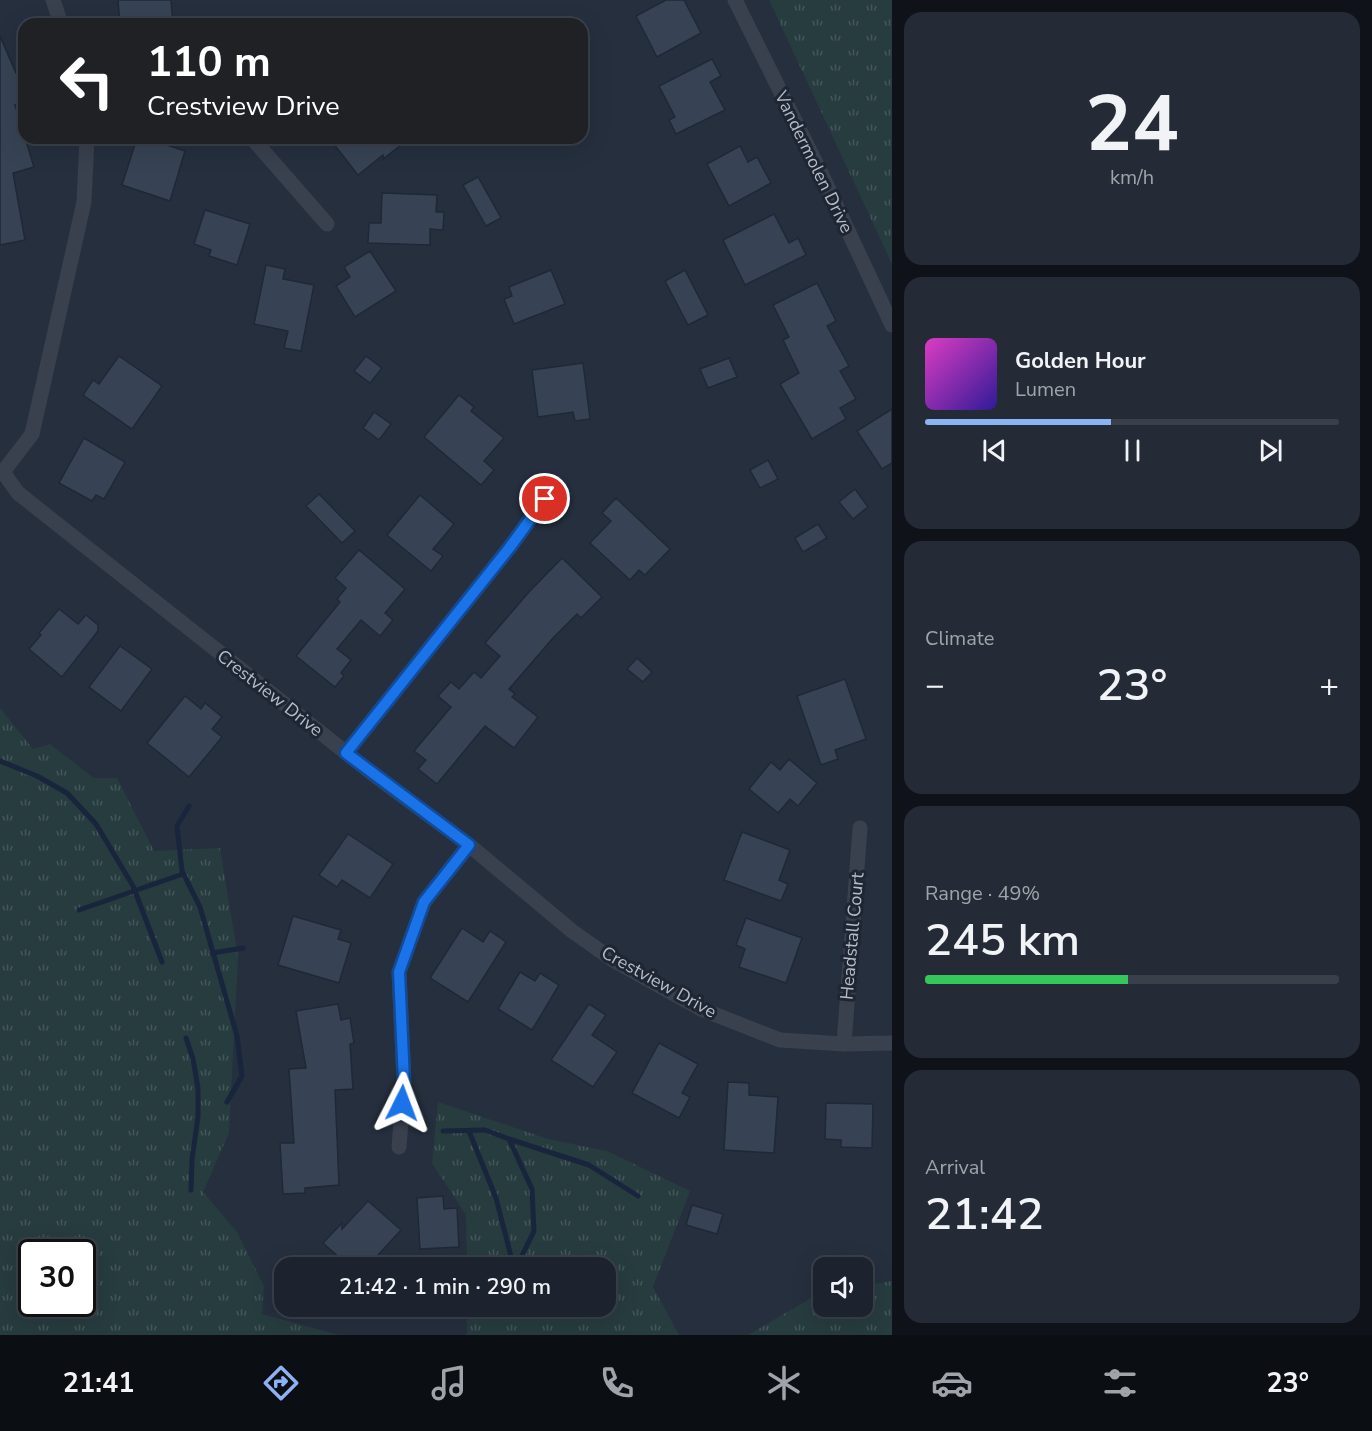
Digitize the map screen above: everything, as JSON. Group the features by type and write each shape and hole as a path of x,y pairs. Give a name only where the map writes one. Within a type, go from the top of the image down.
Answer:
{"street":[{"path":"53,0 59,18"},
{"name":"Vandermolen Drive","path":"735,0 821,173 892,325"},
{"name":"Crestview Drive","path":"87,144 84,202 32,435 1,473 18,493 346,753 469,845 580,937 613,960 700,1009 780,1040 844,1044 892,1043"},
{"path":"257,144 327,224"},
{"path":"346,753 510,547 556,483"},
{"name":"Headstall Court","path":"844,1044 860,828"},
{"path":"399,1147 404,1081 399,972 424,902 469,845"}],"green space":[{"path":"769,0 892,0 892,264"},
{"path":"0,708 33,749 50,744 94,778 117,778 154,851 220,848 238,957 229,1133 203,1192 237,1232 264,1286 262,1314 339,1335 0,1335"},
{"path":"438,1102 548,1139 607,1151 690,1191 653,1287 679,1335 467,1335 467,1317 616,1317 616,1257 467,1257 466,1215 432,1163"},
{"path":"892,1281 892,1335 748,1335 813,1297 813,1317 873,1317 873,1284"}],"building":[{"path":"118,0 171,0 172,18 120,18"},
{"path":"666,0 684,0 701,33 657,57 636,16"},
{"path":"0,36 16,73 18,72 18,104 15,105 18,115 18,144 27,144 34,167 13,173 25,240 0,245"},
{"path":"712,59 721,76 710,82 725,110 676,134 669,120 675,117 659,86"},
{"path":"135,144 164,144 185,151 170,201 122,185"},
{"path":"334,144 402,144 383,159 383,155 358,175"},
{"path":"740,146 748,162 757,157 771,183 729,206 707,164"},
{"path":"478,177 501,218 486,226 463,185"},
{"path":"382,193 437,195 436,212 444,212 443,230 430,229 430,245 368,243 369,223 381,223"},
{"path":"205,210 250,224 237,265 209,256 211,250 194,244"},
{"path":"774,214 789,243 798,238 806,255 745,285 723,240"},
{"path":"370,251 396,291 355,317 336,286 350,277 344,267"},
{"path":"266,265 285,269 283,279 314,285 301,351 284,348 288,331 254,324"},
{"path":"551,270 565,304 514,324 504,299 512,296 509,287"},
{"path":"685,270 708,315 688,325 665,281"},
{"path":"817,283 836,321 827,326 849,366 840,371 856,399 840,408 846,419 812,439 780,384 799,373 783,340 789,337 773,305"},
{"path":"119,356 162,386 132,429 83,395 93,380 99,384"},
{"path":"366,356 382,368 370,383 354,371"},
{"path":"729,358 737,377 708,388 700,369"},
{"path":"583,363 590,419 575,421 573,412 538,417 532,370"},
{"path":"459,395 474,407 471,411 504,438 484,461 494,470 481,485 424,437"},
{"path":"892,409 892,463 882,469 857,431"},
{"path":"374,412 391,424 379,440 363,428"},
{"path":"84,438 125,462 104,499 96,495 92,501 59,483"},
{"path":"768,460 778,479 760,488 750,470"},
{"path":"855,489 868,507 853,519 839,502"},
{"path":"319,494 355,531 342,543 306,506"},
{"path":"420,495 454,524 433,549 443,556 431,571 387,535"},
{"path":"616,498 670,549 645,575 639,570 630,580 590,543 611,521 602,513"},
{"path":"818,524 827,538 803,552 795,538"},
{"path":"359,550 405,589 385,613 393,620 380,636 361,620 337,649 351,660 341,673 344,676 335,687 296,656 340,602 337,599 346,588 335,578"},
{"path":"562,558 602,597 581,618 577,614 509,689 515,694 512,697 538,717 514,748 485,726 437,784 418,769 426,760 414,751 451,707 438,696 451,682 459,689 474,672 481,678 500,656 485,643"},
{"path":"59,609 78,624 86,615 98,625 98,631 62,677 29,649"},
{"path":"120,646 152,669 121,711 89,687"},
{"path":"637,658 652,672 643,682 627,669"},
{"path":"845,679 866,739 835,750 838,759 821,765 797,696"},
{"path":"185,696 201,709 205,703 222,717 212,729 222,737 189,777 147,743"},
{"path":"789,759 817,783 798,806 790,799 778,813 749,789 771,762 780,770"},
{"path":"742,832 790,850 779,880 788,884 781,901 724,880"},
{"path":"348,834 393,864 370,898 342,880 337,887 319,875"},
{"path":"293,916 341,930 338,939 351,943 339,983 278,965"},
{"path":"746,918 802,938 786,983 739,967 745,949 736,945"},
{"path":"462,928 483,942 490,931 506,942 468,1002 430,978"},
{"path":"520,972 535,981 540,973 559,985 532,1030 498,1009"},
{"path":"338,1004 341,1020 350,1018 354,1043 350,1044 353,1089 335,1090 339,1185 305,1188 305,1193 283,1194 280,1143 294,1143 289,1069 306,1068 296,1011"},
{"path":"589,1004 606,1015 592,1035 617,1052 593,1087 551,1060"},
{"path":"659,1043 698,1064 682,1093 690,1097 679,1118 632,1093"},
{"path":"728,1082 749,1083 749,1095 778,1097 774,1153 724,1150"},
{"path":"826,1103 873,1104 872,1148 841,1147 841,1140 825,1139"},
{"path":"443,1196 444,1209 457,1208 459,1247 420,1249 417,1198"},
{"path":"368,1201 401,1230 376,1257 339,1257 323,1243 342,1223 342,1229"},
{"path":"692,1205 723,1214 717,1234 686,1225"}],"waterway":[{"path":"0,761 37,776 67,793 96,824 133,886 162,962"},
{"path":"189,806 177,826 182,871 200,907 237,1036 242,1076 227,1102"},
{"path":"79,910 183,874"},
{"path":"212,953 243,948"},
{"path":"186,1038 193,1059 198,1088 198,1117 192,1159 191,1190"},
{"path":"443,1131 485,1130 509,1139 532,1189 534,1231 521,1257"},
{"path":"469,1131 496,1198 511,1257"},
{"path":"509,1139 589,1165 638,1196"}],"route":[{"path":"402,1103 404,1081 399,972 424,902 469,845 346,753 510,547 545,499"}]}
